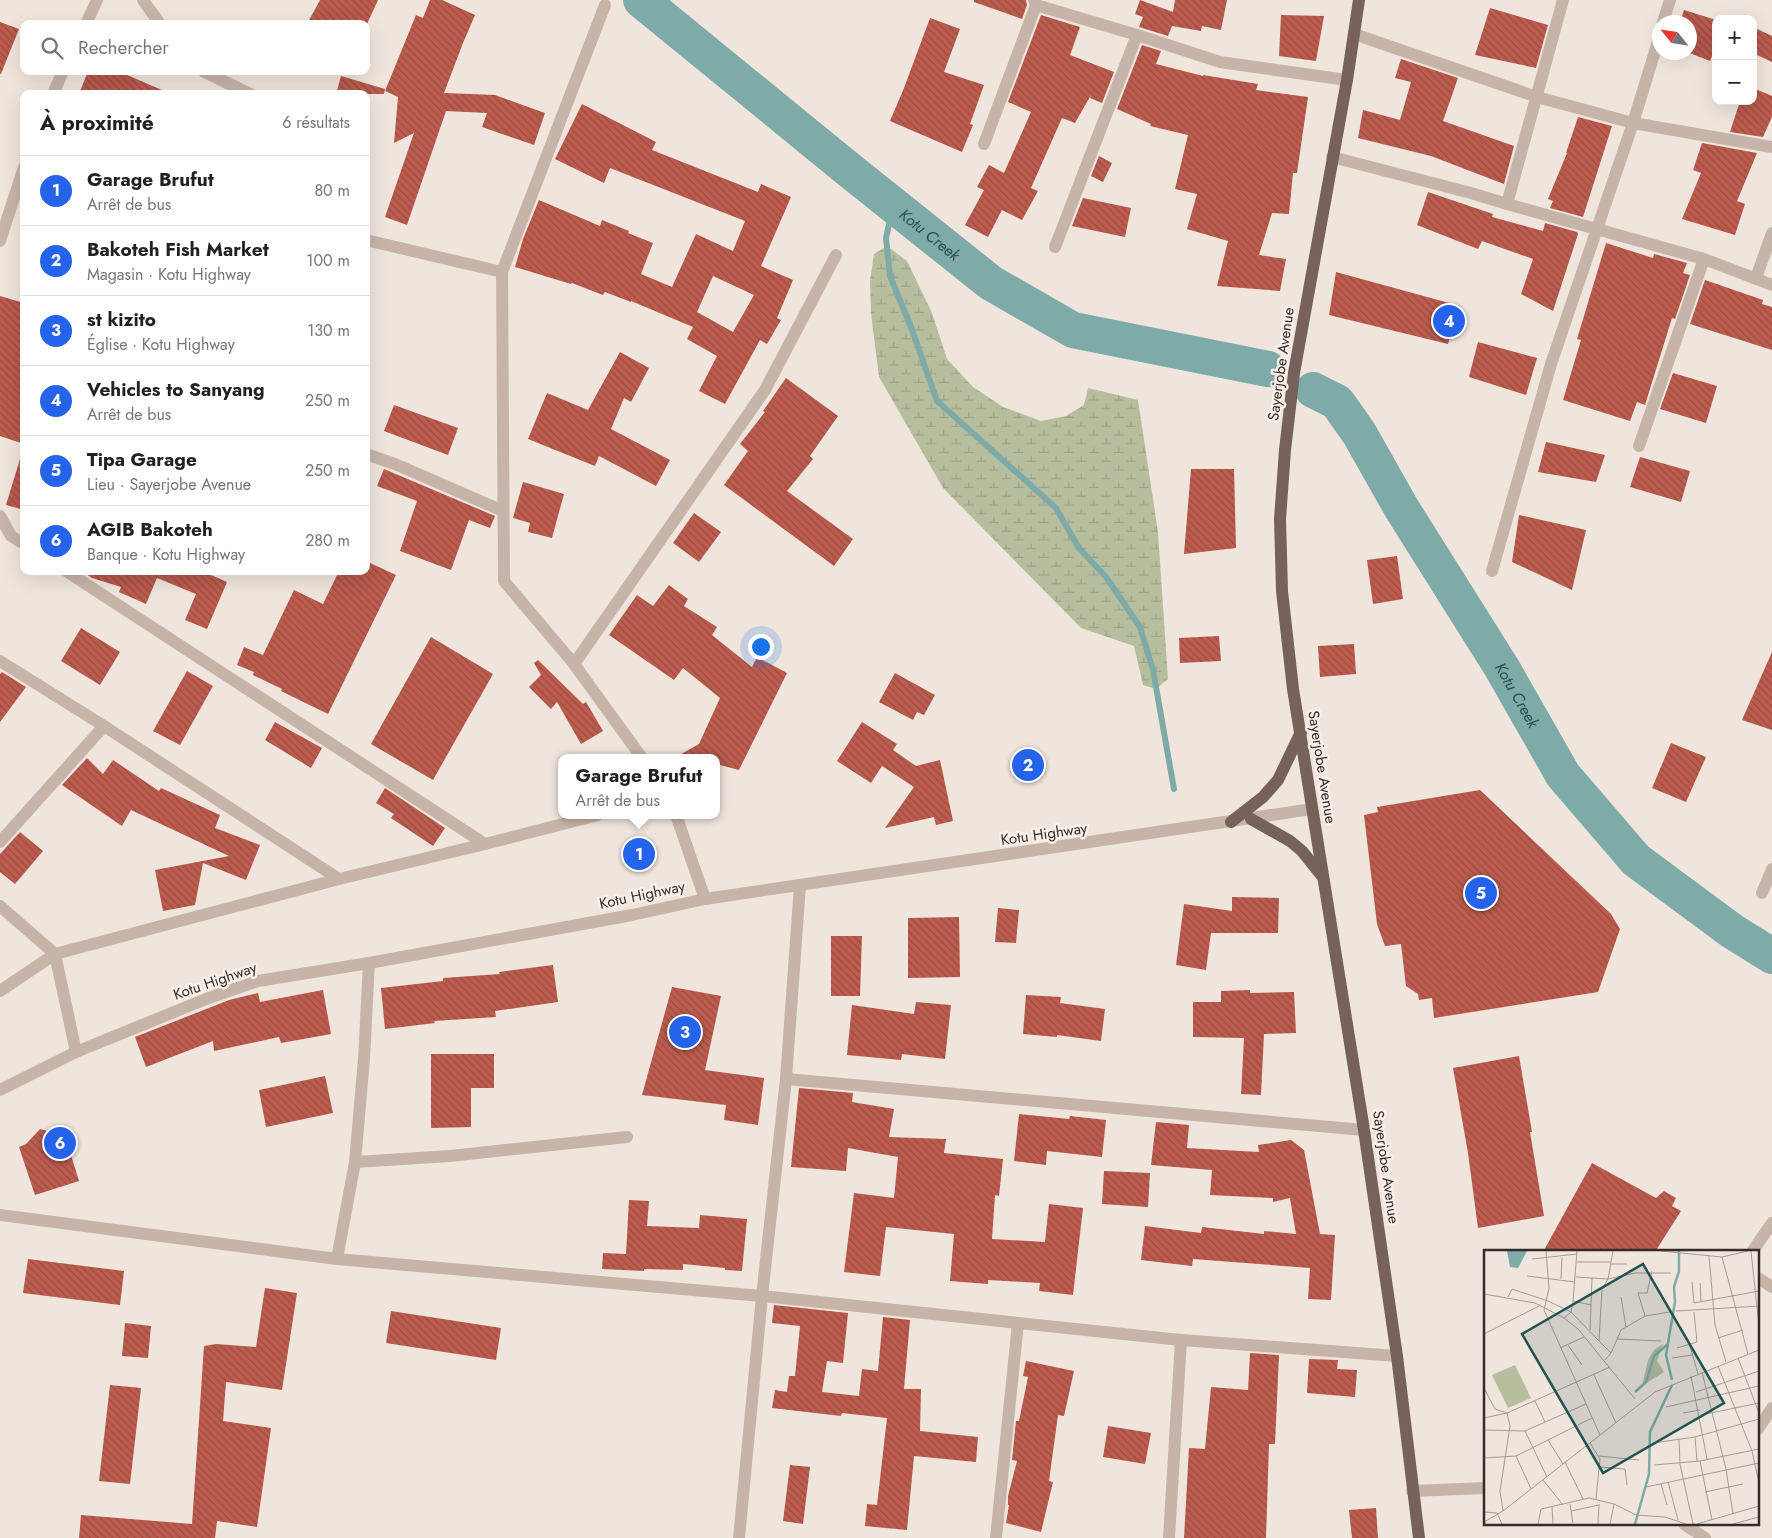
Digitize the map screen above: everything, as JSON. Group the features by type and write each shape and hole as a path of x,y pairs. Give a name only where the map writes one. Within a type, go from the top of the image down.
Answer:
{"main road":[{"name":"Sayerjobe Avenue","path":"1359,0 1347,80 1294,373 1285,450 1280,519 1284,608 1294,689 1364,1130 1397,1356 1419,1538"},
{"path":"1231,822 1263,797 1278,780 1301,732"},
{"path":"1251,819 1290,841 1302,851 1323,878"}],"street":[{"path":"88,20 97,0"},
{"path":"143,0 157,20"},
{"path":"1507,204 1564,0"},
{"path":"1665,15 1670,0"},
{"path":"984,144 1035,3 1220,62 1347,80"},
{"path":"605,5 502,272 504,581 574,664 639,754"},
{"path":"1354,34 1537,96 1633,123 1772,147"},
{"path":"1055,247 1137,35"},
{"path":"1492,572 1551,364 1653,60"},
{"path":"55,90 61,75"},
{"path":"211,75 242,90"},
{"path":"1332,157 1472,192 1597,230 1704,259 1756,278 1772,286"},
{"path":"0,241 20,179"},
{"path":"1756,278 1772,233"},
{"path":"370,241 502,272"},
{"path":"574,664 765,390 836,255"},
{"path":"1639,446 1704,259"},
{"path":"370,455 395,464 503,511"},
{"path":"0,516 11,536 20,542"},
{"path":"72,575 485,844"},
{"path":"0,661 104,726 339,879"},
{"path":"0,842 104,726"},
{"name":"Kotu Highway","path":"0,1090 76,1052 206,999 258,982 622,917 705,899 1312,809"},
{"path":"0,991 55,954 339,879 582,819"},
{"path":"677,819 705,899"},
{"path":"1762,892 1772,869"},
{"path":"739,1538 762,1296 786,1079 800,885"},
{"path":"0,906 55,954 76,1052"},
{"path":"337,1259 355,1162 364,1059 369,963"},
{"path":"786,1079 1364,1130"},
{"path":"355,1162 450,1156 627,1137"},
{"path":"0,1215 337,1259 762,1296 1181,1340 1397,1356"},
{"path":"1753,1250 1772,1223"},
{"path":"1760,1279 1772,1287"},
{"path":"996,1538 1018,1323"},
{"path":"1168,1538 1181,1340"},
{"path":"1760,1426 1772,1408"},
{"path":"1412,1491 1484,1488"},
{"path":"1688,1526 1701,1532"}],"green space":[{"path":"887,246 907,261 932,313 947,359 973,387 1003,407 1041,421 1066,416 1084,405 1088,388 1138,400 1158,532 1168,679 1156,689 1143,685 1134,646 1081,628 943,488 879,377 871,314 870,281 874,254"}],"building":[{"path":"320,0 378,0 369,20 309,20"},
{"path":"430,0 442,0 475,15 444,93 495,95 545,113 534,145 482,127 487,113 446,111 407,225 385,217 414,133 394,143 398,97 385,91 416,15 423,18"},
{"path":"974,0 1026,0 1027,5 1022,19 974,2"},
{"path":"1140,0 1173,12 1175,0 1227,0 1221,30 1202,26 1201,31 1172,26 1168,36 1139,27 1143,17 1135,14"},
{"path":"1490,8 1548,25 1536,68 1475,55"},
{"path":"1684,10 1712,19 1712,56 1710,61 1697,56 1697,15 1682,15"},
{"path":"1041,15 1080,27 1070,55 1114,72 1102,103 1090,98 1091,95 1075,123 1062,118 1031,188 1038,191 1022,220 1002,210 988,237 965,225 984,190 977,187 989,165 1004,173 1031,112 1008,102"},
{"path":"1281,15 1324,16 1316,61 1279,56"},
{"path":"930,18 960,29 944,72 984,85 970,124 973,125 962,152 890,121"},
{"path":"0,22 19,29 1,74 0,74"},
{"path":"1757,29 1772,36 1772,62 1757,55"},
{"path":"1142,45 1161,51 1156,64 1203,76 1258,84 1256,90 1308,97 1297,173 1293,173 1289,214 1272,213 1259,255 1286,259 1280,291 1217,286 1228,241 1187,229 1197,194 1175,189 1188,135 1150,126 1151,124 1117,109"},
{"path":"1401,59 1458,78 1443,121 1514,146 1504,184 1431,156 1358,138 1363,110 1400,120 1411,82 1395,78"},
{"path":"86,75 127,75 162,90 81,90"},
{"path":"341,76 385,89 384,94 370,94 370,90 337,90"},
{"path":"1757,90 1772,96 1772,117 1763,137 1730,132 1739,105 1757,105"},
{"path":"582,104 656,142 652,150 758,192 761,184 791,197 761,266 793,280 777,318 781,320 767,344 760,340 725,404 699,391 717,356 687,339 693,327 605,292 603,295 572,283 515,267 523,239 539,200 600,226 602,220 653,243 641,274 672,287 696,234 733,251 745,221 610,168 604,183 555,159","holes":["713,276 754,295 733,332 697,312"]},
{"path":"1578,117 1612,126 1583,217 1550,208 1553,201 1548,199 1567,153"},
{"path":"1702,143 1757,153 1737,201 1745,204 1735,235 1682,219 1701,173 1693,170"},
{"path":"1099,156 1112,163 1103,182 1091,176"},
{"path":"1428,192 1493,214 1492,217 1543,231 1545,223 1577,232 1578,234 1553,311 1521,294 1533,259 1482,241 1478,249 1417,225"},
{"path":"1083,198 1131,208 1125,237 1072,226"},
{"path":"1606,243 1653,258 1654,254 1687,263 1683,273 1690,275 1675,319 1672,318 1645,405 1637,402 1630,421 1563,400 1581,340 1577,339"},
{"path":"1336,272 1460,306 1448,344 1329,315"},
{"path":"1705,280 1763,300 1762,304 1772,307 1772,350 1690,324"},
{"path":"0,296 20,302 20,443 0,436"},
{"path":"1478,342 1537,358 1526,395 1469,377"},
{"path":"620,352 649,368 631,402 624,398 611,429 670,460 656,486 599,456 595,466 528,439 547,393 588,410"},
{"path":"1673,373 1717,386 1706,423 1660,409"},
{"path":"786,378 838,416 810,456 813,459 787,491 853,539 834,566 724,485 748,451 740,444 765,412 763,411"},
{"path":"394,405 458,428 448,455 384,431"},
{"path":"1546,442 1605,455 1596,482 1538,472"},
{"path":"1640,457 1690,471 1681,502 1630,487"},
{"path":"20,459 20,509 6,505"},
{"path":"384,469 495,516 490,528 469,520 451,570 400,551 417,501 377,486"},
{"path":"1191,469 1234,469 1236,548 1184,554"},
{"path":"523,482 564,494 552,538 528,532 530,523 513,518"},
{"path":"694,513 721,532 699,562 673,543"},
{"path":"1519,515 1586,530 1572,590 1512,562"},
{"path":"1397,556 1403,599 1373,604 1367,560"},
{"path":"370,563 396,575 328,714 281,691 282,689 253,675 254,672 237,665 244,647 263,655 294,590 323,604 337,575 370,575"},
{"path":"88,575 211,575 227,582 207,629 185,620 196,594 157,578 146,604 119,592 121,587"},
{"path":"669,585 688,599 684,606 717,627 712,635 752,667 757,657 787,673 739,770 720,765 720,754 681,754 699,744 720,698 683,668 674,680 609,635 637,595 653,606"},
{"path":"81,628 120,652 100,685 61,661"},
{"path":"1219,636 1221,661 1180,663 1179,638"},
{"path":"431,637 493,674 433,780 371,744"},
{"path":"1354,644 1356,674 1320,677 1318,646"},
{"path":"1772,652 1772,730 1742,720"},
{"path":"538,660 583,704 586,702 603,731 581,744 557,702 551,709 529,687 541,675 534,663"},
{"path":"187,671 213,686 180,745 153,731"},
{"path":"2,672 26,687 0,722 0,674"},
{"path":"895,673 935,695 924,715 917,712 913,720 879,702"},
{"path":"275,722 322,748 311,768 265,740"},
{"path":"862,722 897,744 893,750 916,766 940,760 953,821 936,825 934,817 885,828 914,787 882,766 871,783 837,761"},
{"path":"1671,743 1706,757 1686,802 1652,788"},
{"path":"87,758 103,774 113,760 159,791 161,788 220,815 215,828 260,845 246,880 203,863 195,905 163,911 155,870 229,856 131,810 122,826 62,785"},
{"path":"385,788 445,828 433,846 391,818 394,814 376,803"},
{"path":"1480,790 1611,914 1620,929 1598,992 1434,1018 1432,998 1419,1000 1418,994 1406,986 1401,944 1385,946 1377,924 1364,815 1378,812 1377,807"},
{"path":"20,832 43,851 15,884 0,872 0,854"},
{"path":"1232,897 1279,898 1278,933 1211,933 1206,970 1176,965 1184,904 1232,911"},
{"path":"998,908 1019,910 1016,943 995,942"},
{"path":"959,917 960,977 908,978 908,918"},
{"path":"831,936 862,936 860,996 831,996"},
{"path":"553,965 558,1002 495,1011 496,1017 434,1021 435,1023 385,1029 381,988 443,981 443,978 500,974 499,972"},
{"path":"672,987 721,996 705,1070 764,1078 758,1125 724,1120 726,1105 642,1095"},
{"path":"323,990 331,1034 281,1043 279,1037 214,1051 213,1041 146,1067 135,1037 229,1000 258,993 260,1002"},
{"path":"1250,990 1250,993 1294,992 1296,1033 1264,1034 1261,1095 1241,1094 1244,1038 1193,1037 1193,1002 1221,1002 1221,991"},
{"path":"1026,995 1061,997 1060,1003 1105,1009 1101,1041 1057,1035 1057,1037 1023,1034"},
{"path":"916,1002 951,1005 945,1059 902,1054 901,1060 847,1055 852,1005 914,1014"},
{"path":"431,1054 494,1054 494,1088 471,1088 471,1127 431,1128"},
{"path":"1519,1056 1544,1216 1478,1228 1468,1153 1453,1068"},
{"path":"325,1076 333,1113 266,1127 259,1090"},
{"path":"799,1088 853,1093 852,1102 894,1109 889,1137 946,1139 944,1153 1003,1159 999,1196 995,1195 992,1239 1045,1242 1049,1204 1083,1208 1073,1295 1039,1291 1040,1283 988,1280 988,1284 950,1281 954,1234 886,1227 880,1276 844,1272 854,1193 894,1198 898,1157 848,1148 846,1171 791,1167"},
{"path":"1019,1114 1069,1119 1070,1116 1106,1120 1102,1157 1047,1151 1046,1165 1014,1161"},
{"path":"1156,1122 1189,1125 1187,1148 1259,1152 1258,1145 1291,1140 1304,1150 1320,1234 1335,1235 1331,1300 1308,1299 1310,1268 1193,1259 1192,1266 1141,1260 1145,1226 1201,1233 1202,1227 1264,1234 1264,1231 1296,1234 1290,1198 1273,1202 1273,1198 1210,1195 1212,1170 1151,1165"},
{"path":"40,1129 65,1136 79,1181 35,1195 19,1147 26,1144"},
{"path":"1592,1163 1656,1198 1664,1191 1676,1198 1672,1206 1681,1211 1656,1250 1544,1250"},
{"path":"1104,1171 1150,1173 1148,1207 1102,1204"},
{"path":"629,1200 649,1201 647,1226 699,1228 700,1215 747,1219 742,1271 683,1264 683,1270 602,1269 603,1253 626,1254"},
{"path":"28,1259 124,1271 120,1305 23,1293"},
{"path":"265,1288 297,1293 282,1390 226,1382 223,1421 271,1428 257,1527 217,1521 215,1538 79,1538 81,1515 192,1524 204,1346 216,1344 256,1347"},
{"path":"774,1305 848,1313 843,1363 827,1361 822,1392 859,1396 862,1369 878,1371 883,1317 910,1320 904,1389 921,1389 920,1431 978,1437 976,1462 914,1456 907,1530 865,1526 867,1504 877,1505 887,1418 842,1413 841,1416 772,1408 775,1390 787,1392 789,1376 795,1376 800,1326 772,1323"},
{"path":"391,1311 501,1328 496,1360 386,1343"},
{"path":"125,1323 151,1326 148,1358 122,1356"},
{"path":"1250,1353 1279,1355 1275,1444 1269,1444 1266,1538 1184,1538 1189,1448 1205,1449 1211,1387 1248,1390"},
{"path":"1309,1359 1338,1360 1337,1369 1357,1370 1355,1397 1307,1393"},
{"path":"1026,1361 1074,1371 1064,1416 1058,1415 1049,1481 1053,1482 1041,1532 1006,1523 1009,1505 1008,1496 1017,1461 1012,1460 1016,1421 1019,1421 1028,1377 1023,1376"},
{"path":"110,1385 141,1388 130,1484 99,1481"},
{"path":"1108,1426 1151,1433 1145,1464 1103,1457"},
{"path":"790,1465 810,1467 803,1524 783,1521"},
{"path":"1376,1508 1378,1538 1352,1538 1349,1510"}],"waterway":[{"name":"Kotu Creek","path":"641,0 991,283 1073,330 1268,369"},
{"path":"893,206 886,238 890,276 911,327 937,401 1056,508 1079,548 1106,577 1140,627 1153,670 1174,789"},
{"name":"Kotu Creek","path":"1313,390 1337,402 1359,433 1402,509 1502,668 1563,775 1636,860 1732,931 1772,956"}],"place":[{"name":"Vehicles to Sanyang","path":"1449,321"},
{"name":"Bakoteh Fish Market","path":"1028,765"},
{"name":"Garage Brufut","path":"639,854"},
{"name":"Tipa Garage","path":"1481,893"},
{"name":"st kizito","path":"685,1032"},
{"name":"AGIB Bakoteh","path":"60,1143"}]}
